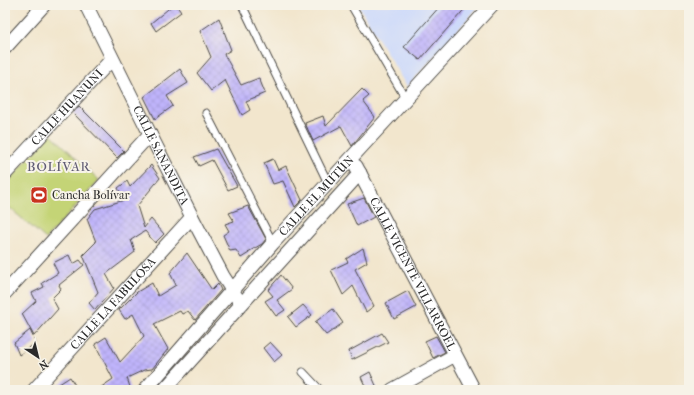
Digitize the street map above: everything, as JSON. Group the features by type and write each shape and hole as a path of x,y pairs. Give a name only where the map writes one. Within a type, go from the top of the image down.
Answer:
{"street":[{"path":"5,48 44,5"},
{"name":"CALLE SANANDITA","path":"86,5 192,217 223,276 241,304"},
{"name":"CALLE EL MUTÚN","path":"145,390 273,243 492,5"},
{"name":"CALLE HUANUNI","path":"5,174 112,59"},
{"path":"5,293 150,134"},
{"name":"CALLE VICENTE VILLARROEL","path":"352,158 474,390"},
{"name":"CALLE EL MUTÚN","path":"164,390 360,173"},
{"name":"CALLE LA FABULOSA","path":"34,390 192,217"},
{"path":"392,390 455,355"}],"lane":[{"path":"242,5 328,184"},
{"path":"351,5 406,98"},
{"path":"206,113 273,243"},
{"path":"303,372 320,390"}],"shaded area":[{"path":"358,5 480,5 407,87"}],"green space":[{"path":"51,134 99,180 46,239 5,204 5,185"}],"building":[{"path":"173,5 176,5 181,12 156,31 151,23"},
{"path":"441,5 468,5 420,60 404,47"},
{"path":"219,18 231,50 224,54 241,85 259,78 265,93 246,101 250,110 242,115 225,80 211,91 197,73 211,57 200,31"},
{"path":"180,69 188,83 167,96 173,106 155,119 144,97"},
{"path":"362,89 369,96 363,101 375,117 352,146 341,126 313,141 305,123 323,116 326,126"},
{"path":"79,106 124,151 117,158 73,113"},
{"path":"216,149 237,186 228,190 212,160 199,166 194,157"},
{"path":"273,159 278,170 286,166 302,200 295,207 283,181 273,184 264,163"},
{"path":"151,165 160,178 137,206 144,228 151,219 164,234 155,243 145,231 131,240 135,252 106,274 114,288 95,310 89,303 98,292 83,255 96,242 87,219 95,209 124,200 118,188 127,181 130,187"},
{"path":"364,198 374,217 357,226 347,204"},
{"path":"248,206 266,239 262,244 241,258 236,250 230,251 223,235 229,231 225,224 234,221 229,213"},
{"path":"363,248 367,262 355,269 374,306 366,312 353,286 343,295 331,270 348,262 346,259"},
{"path":"187,253 212,290 218,284 221,290 195,320 188,311 182,314 180,311 154,324 168,349 152,369 144,370 127,378 131,390 97,390 113,379 95,344 106,337 120,362 144,336 133,314 125,319 119,310 137,292 152,283 158,296 176,285 170,273"},
{"path":"69,255 73,264 80,260 84,265 59,285 61,289 52,298 58,309 34,336 22,314 36,301 32,293 44,287 42,283 58,273 53,263"},
{"path":"281,275 292,289 277,300 285,310 276,316 265,301 273,296 268,290"},
{"path":"408,291 416,307 394,319 386,303"},
{"path":"303,305 312,315 296,327 288,317"},
{"path":"333,309 343,323 326,335 315,322"},
{"path":"30,330 36,343 19,355 14,343"},
{"path":"382,333 388,342 352,360 349,351"},
{"path":"436,336 445,352 433,358 425,341"},
{"path":"270,342 282,355 274,362 263,348"},
{"path":"370,372 378,390 367,390 361,377"},
{"path":"70,377 78,390 50,390"}],"place":[{"name":"Cancha Bolívar","path":"39,195"}],"district":[{"name":"BOLÍVAR","path":"59,166"}]}
